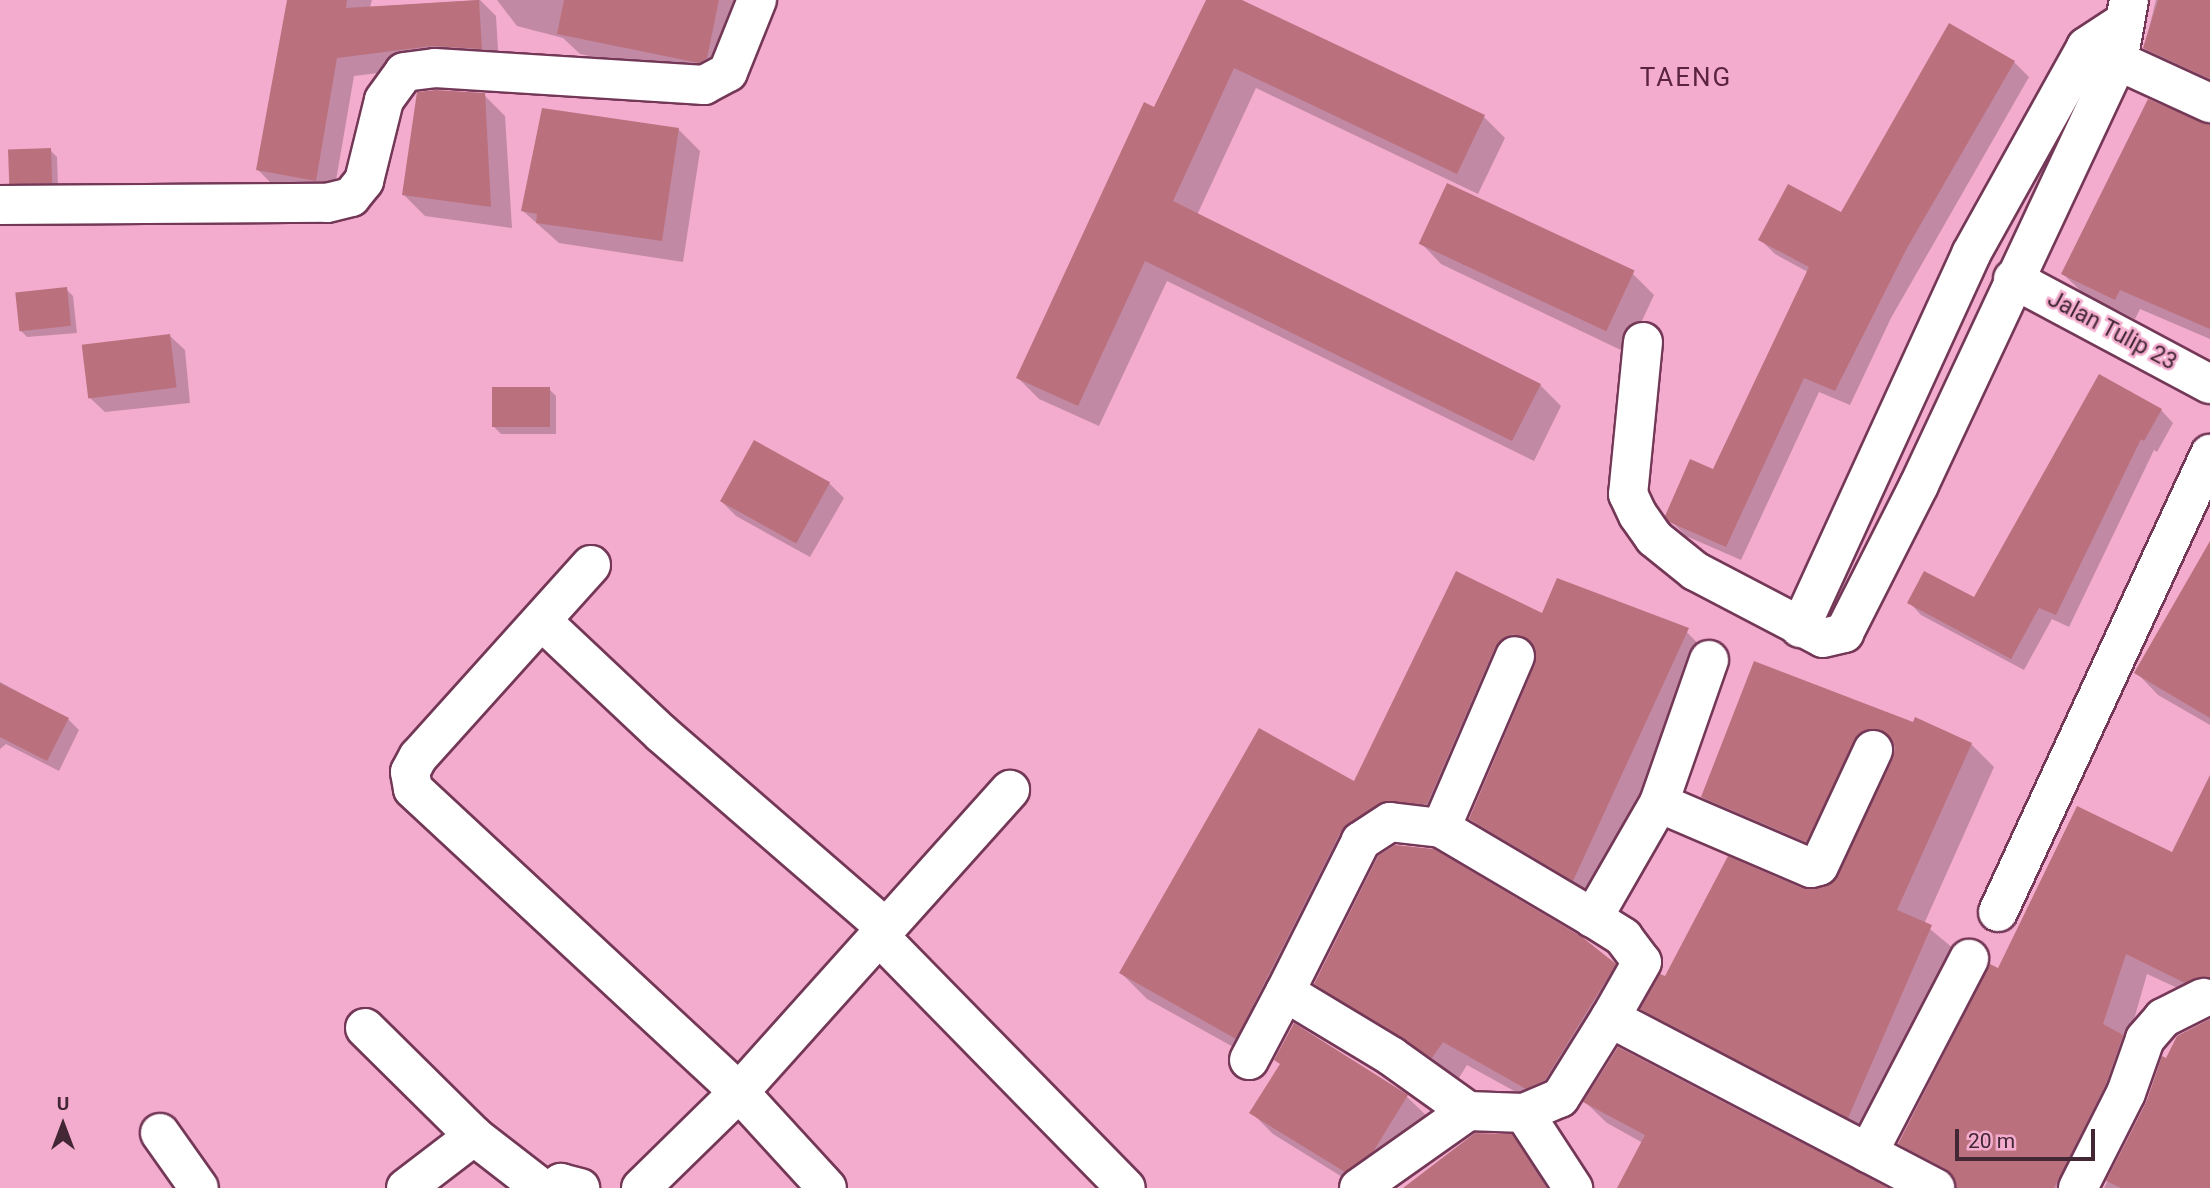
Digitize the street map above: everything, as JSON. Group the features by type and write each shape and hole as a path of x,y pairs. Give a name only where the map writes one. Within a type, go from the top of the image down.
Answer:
{"street":[{"path":"0,205 339,200 351,197 364,181 384,100 404,72 447,69 704,85 728,72 757,0"},
{"path":"1800,628 1970,254 2102,54 2125,12"},
{"path":"2102,54 2210,103"},
{"path":"1643,342 1628,494 1638,514 1654,538 1695,571 1800,628 1836,638 1851,625 2014,279 2102,54"},
{"name":"Jalan Tulip 23","path":"2014,279 2210,384"},
{"path":"1936,331 1978,356"},
{"path":"1998,912 2210,454"},
{"path":"591,565 543,622 418,757 410,772 413,789 739,1091 827,1188"},
{"path":"543,622 662,734 882,932 1126,1188"},
{"path":"1441,828 1516,656"},
{"path":"1593,918 1659,803 1709,660"},
{"path":"1659,803 1811,868 1819,866 1873,750"},
{"path":"641,1188 739,1091 1010,790"},
{"path":"1249,1060 1366,835 1378,826 1398,821 1441,828 1623,937 1642,962 1560,1098 1524,1112 1468,1111 1391,1056 1285,992"},
{"path":"1868,1153 1969,959"},
{"path":"2078,1188 2126,1093 2145,1039 2163,1018 2203,998"},
{"path":"1610,1018 1935,1188"},
{"path":"365,1028 474,1136 541,1188"},
{"path":"1359,1188 1468,1111"},
{"path":"1524,1112 1573,1188"},
{"path":"160,1133 199,1188"},
{"path":"405,1188 474,1136"},
{"path":"555,1188 561,1183 580,1188"}],"building":[{"path":"287,0 347,0 346,8 479,0 482,49 432,46 337,58 316,181 256,170"},
{"path":"564,0 719,0 707,58 699,63 557,34"},
{"path":"1206,0 1242,0 1485,115 1457,174 1234,68 1173,201 1541,384 1512,441 1145,261 1078,406 1016,378 1144,102 1154,107"},
{"path":"2158,0 2210,0 2210,79 2143,48"},
{"path":"1949,23 2015,61 1907,248 1835,391 1804,378 1726,547 1669,522 1665,516 1690,459 1713,469 1809,267 1758,240 1788,184 1841,212"},
{"path":"436,90 485,93 491,207 402,195 417,92"},
{"path":"2148,99 2210,125 2210,329 2120,290 2115,300 2061,274"},
{"path":"542,108 679,128 662,241 536,223 537,214 521,211"},
{"path":"51,148 52,183 9,184 8,150"},
{"path":"1447,183 1635,270 1606,331 1419,244"},
{"path":"67,287 71,326 19,331 15,292"},
{"path":"170,334 177,388 88,398 82,345"},
{"path":"2099,374 2162,409 2144,441 2141,439 2056,615 2039,608 2011,659 1907,603 1924,571 1974,597"},
{"path":"492,387 550,387 550,427 492,427"},
{"path":"754,440 830,482 796,543 720,501"},
{"path":"2210,541 2210,718 2134,673"},
{"path":"1456,571 1542,613 1557,578 1689,628 1573,881 1469,819 1535,664 1532,642 1512,634 1495,647 1427,804 1379,803 1341,831 1236,1039 1119,973 1259,728 1354,781"},
{"path":"1754,661 1913,722 1915,717 1972,743 1897,910 1932,925 1848,1118 1640,1009 1660,974 1665,976 1728,856 1802,888 1832,883 1893,759 1895,747 1883,731 1860,733 1806,842 1701,797"},
{"path":"0,683 69,718 47,761 0,737"},
{"path":"2210,775 2210,978 2185,983 2126,954 2103,1024 2123,1035 2106,1084 2054,1188 1957,1188 1946,1169 1898,1144 1990,964 1998,968 2077,806 2172,852"},
{"path":"1395,845 1434,849 1582,937 1616,964 1545,1080 1526,1089 1443,1042 1432,1058 1314,984 1378,856"},
{"path":"2210,1019 2210,1188 2121,1188 2106,1181 2146,1103 2162,1056 2166,1058 2177,1036"},
{"path":"1294,1023 1408,1095 1373,1152 1345,1172 1249,1113 1280,1064 1274,1060"},
{"path":"1618,1047 1888,1188 1617,1188 1645,1135 1583,1102"},
{"path":"1475,1133 1512,1134 1547,1188 1403,1188"}],"district":[{"name":"TAENG","path":"1686,78"}]}
